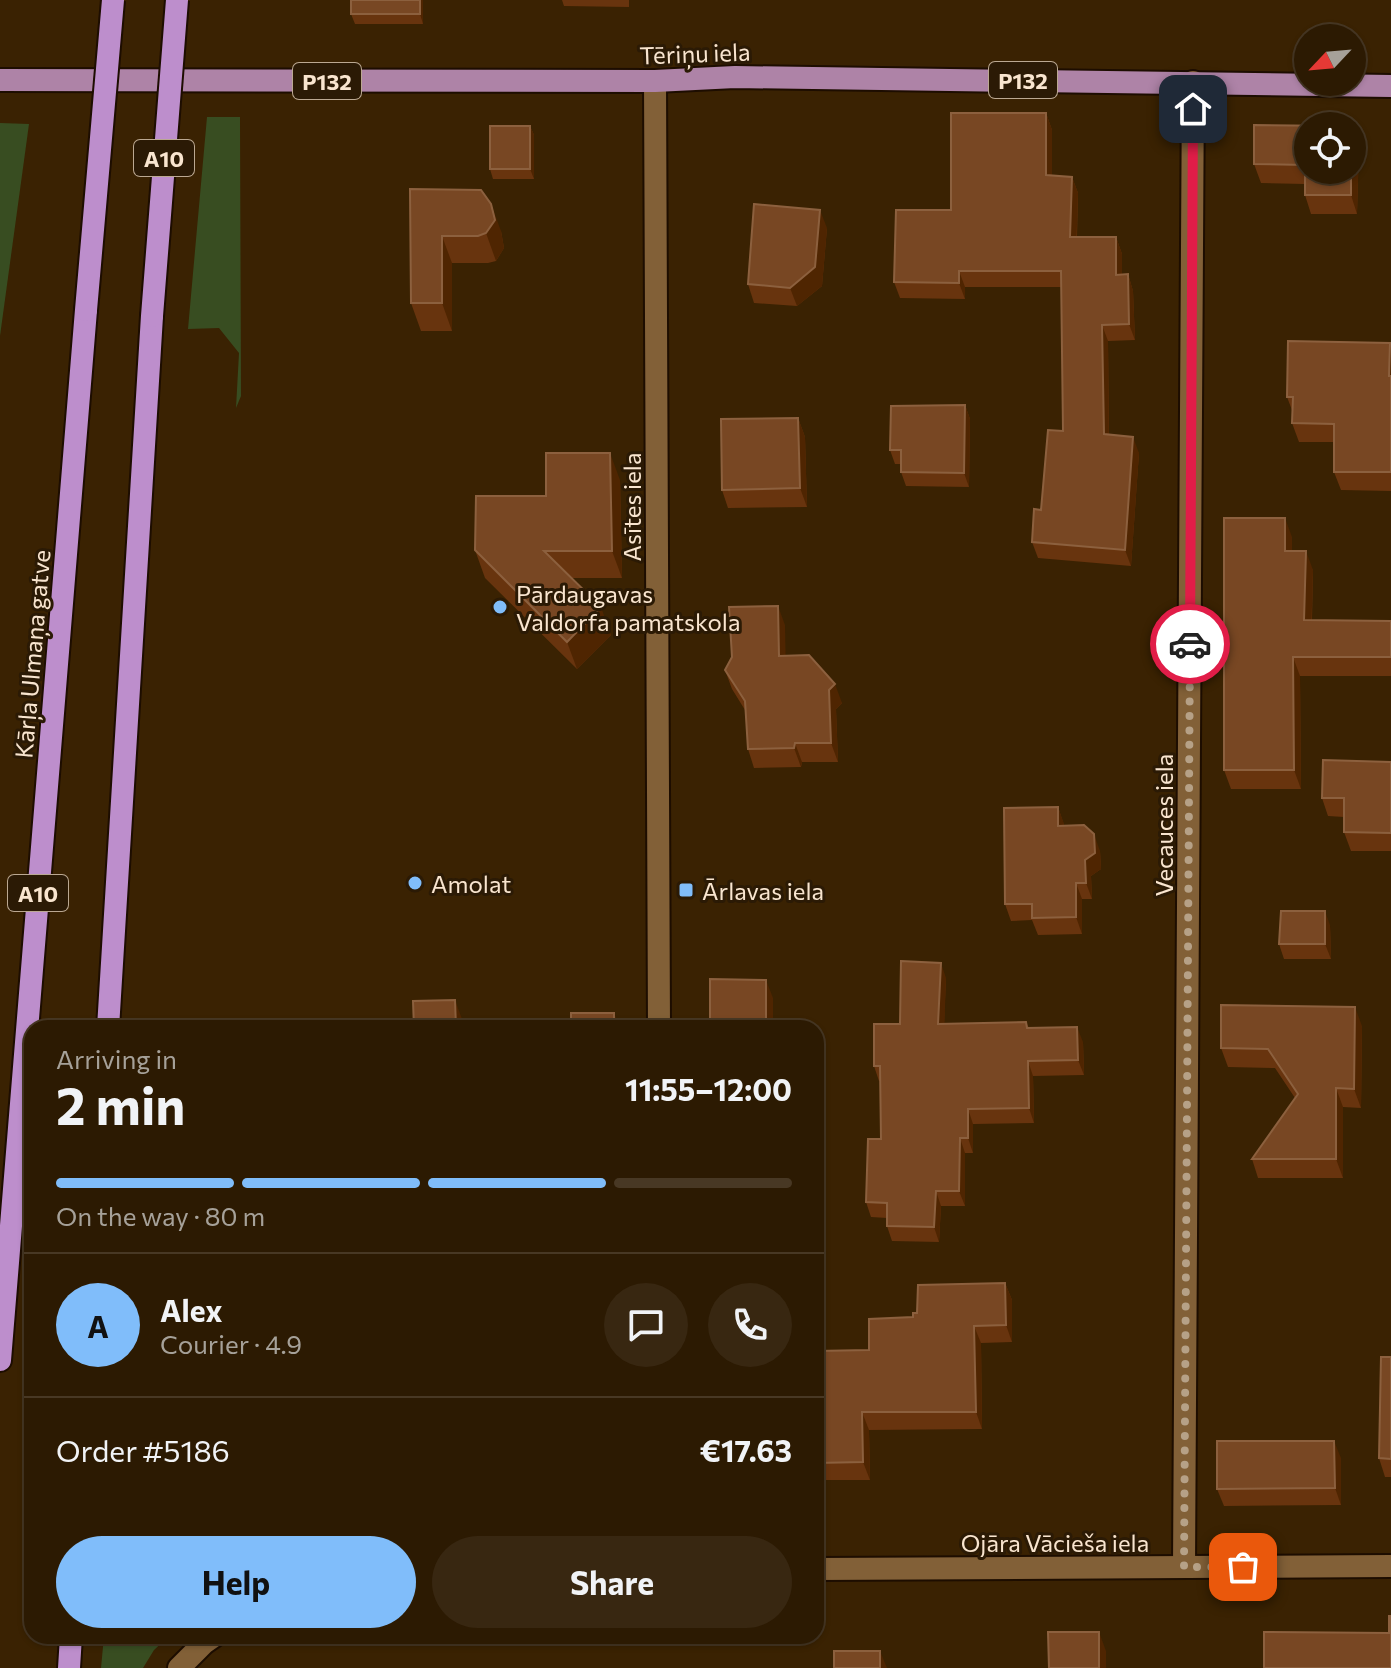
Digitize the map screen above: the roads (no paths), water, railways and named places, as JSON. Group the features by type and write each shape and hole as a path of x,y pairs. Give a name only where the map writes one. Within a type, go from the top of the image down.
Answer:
{"highway":[{"name":"Kārļa Ulmaņa gatve","path":"27,1020 113,0"},
{"name":"A10","path":"108,1020 152,316 177,0"},
{"name":"Kārļa Ulmaņa gatve","path":"0,1360 24,1054"},
{"path":"69,1668 70,1644"}],"main road":[{"name":"Tēriņu iela","path":"0,80 655,81 735,77 1391,86"},
{"path":"0,1241 14,1174"}],"street":[{"name":"Asītes iela","path":"655,81 659,1020"},
{"name":"Vecauces iela","path":"1184,1567 1193,82"},
{"name":"Ojāra Vācieša iela","path":"824,1569 1391,1566"},
{"path":"179,1668 205,1644"}],"place":[{"name":"Pārdaugavas Valdorfa pamatskola","path":"500,607"},
{"name":"Amolat","path":"415,883"},
{"name":"Ārlavas iela","path":"686,890"}]}
